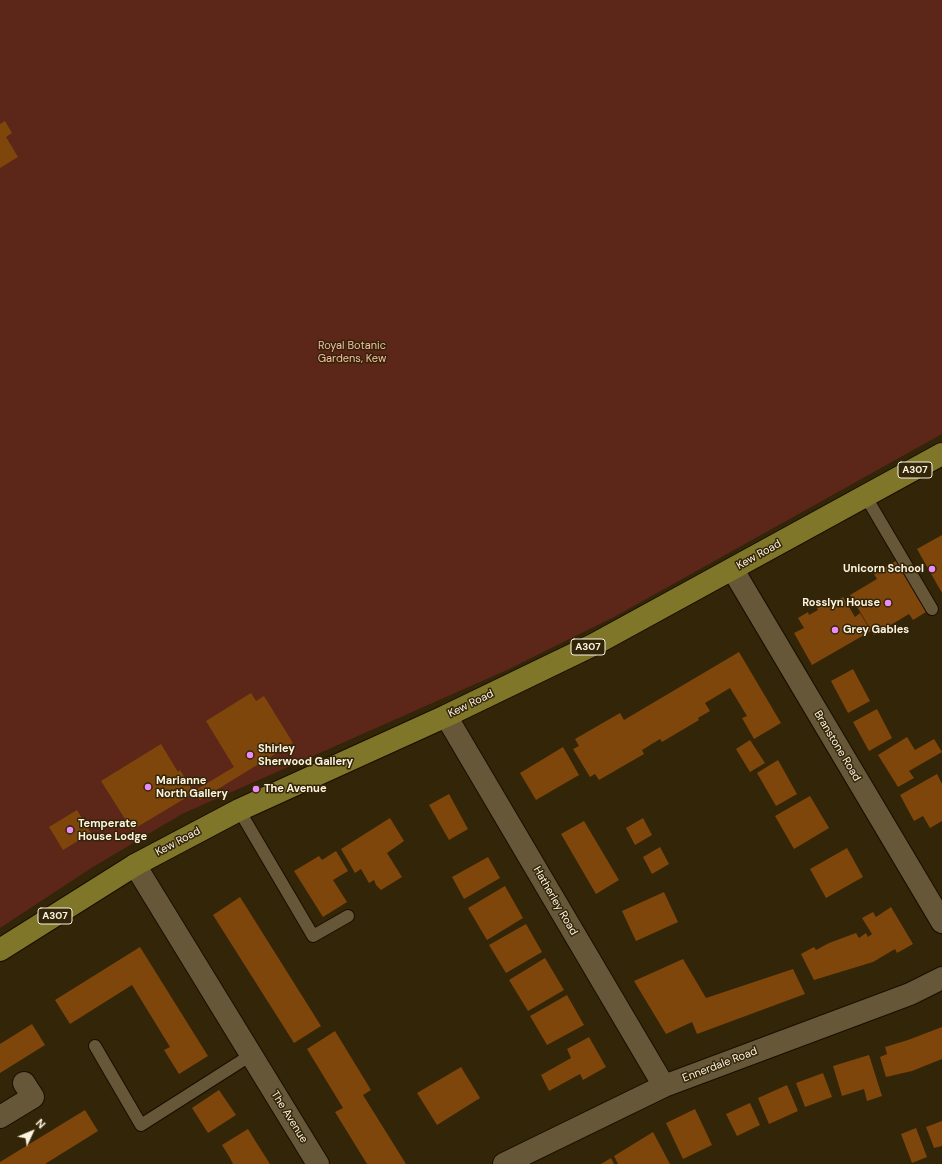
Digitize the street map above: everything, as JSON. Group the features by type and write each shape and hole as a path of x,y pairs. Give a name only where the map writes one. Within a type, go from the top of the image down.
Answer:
{"main road":[{"name":"Kew Road","path":"0,950 135,865 239,810 446,716 595,644 733,570 942,454"}],"street":[{"name":"Branstone Road","path":"733,570 942,922"},
{"name":"Hatherley Road","path":"446,716 664,1086"},
{"name":"The Avenue","path":"135,865 318,1164"},
{"name":"Ennerdale Road","path":"504,1164 664,1086 910,994 942,978"},
{"path":"0,1117 33,1097 24,1083"}],"lane":[{"path":"866,496 932,608"},
{"path":"239,810 313,936 348,916"},
{"path":"95,1046 141,1125 251,1055"}],"green space":[{"name":"Royal Botanic Gardens, Kew","path":"0,0 942,0 942,434 614,617 507,670 182,814 93,867 0,928"}],"building":[{"path":"5,121 12,133 6,137 18,157 0,168 0,124"},
{"path":"942,535 942,593 917,549"},
{"name":"Rosslyn House","path":"896,561 926,612 913,620 909,614 874,635 850,595 877,579 874,574"},
{"name":"Grey Gables","path":"843,597 855,617 860,613 871,631 812,665 794,633 804,628 798,618 808,612 809,615 818,610 817,608 828,601 830,604"},
{"path":"739,652 781,723 754,739 742,718 747,716 730,688 705,703 710,711 698,718 699,720 662,742 660,739 642,750 644,754 599,780 595,774 590,777 573,749 579,746 575,739 620,713 624,720"},
{"path":"853,669 870,701 848,713 831,681"},
{"name":"Shirley Sherwood Gallery","path":"251,693 256,701 264,696 293,743 200,800 194,791 234,767 206,721"},
{"path":"877,709 892,738 869,751 853,722"},
{"path":"907,737 915,750 934,739 942,752 909,771 914,778 898,787 878,755"},
{"path":"750,740 765,763 750,772 736,749"},
{"name":"Marianne North Gallery","path":"161,744 178,772 180,770 194,793 132,830 101,781"},
{"path":"563,747 579,775 536,800 520,773"},
{"path":"778,760 797,794 776,806 757,773"},
{"path":"937,774 942,784 942,821 930,828 923,816 914,821 900,795"},
{"path":"449,794 468,829 449,840 429,805"},
{"path":"810,796 829,828 794,849 775,816"},
{"name":"Temperate House Lodge","path":"77,810 91,833 63,850 49,827"},
{"path":"390,818 404,841 387,853 402,877 381,890 376,885 374,880 369,883 361,869 355,873 341,849"},
{"path":"643,818 652,835 635,845 626,828"},
{"path":"584,821 619,880 596,894 561,834"},
{"path":"660,847 669,864 652,874 643,857"},
{"path":"847,848 863,877 826,898 810,869"},
{"path":"336,851 348,871 333,880 347,902 323,917 294,871 319,856 322,860"},
{"path":"488,857 500,878 464,899 452,877"},
{"path":"505,886 523,918 487,940 468,908"},
{"path":"664,892 678,922 636,941 622,911"},
{"path":"240,897 321,1026 294,1043 213,915"},
{"path":"891,907 913,944 897,953 895,949 873,962 814,980 801,954 814,947 816,950 829,943 856,933 859,938 866,933 868,937 872,934 862,918 873,912 876,917"},
{"path":"526,924 542,952 506,973 489,945"},
{"path":"140,947 208,1056 179,1074 164,1050 170,1047 132,985 70,1024 55,1000"},
{"path":"545,958 564,990 528,1011 509,980"},
{"path":"683,959 706,998 793,969 805,994 697,1034 692,1022 666,1034 634,981"},
{"path":"567,995 584,1025 547,1045 530,1016"},
{"path":"32,1024 45,1045 0,1073 0,1044"},
{"path":"942,1027 942,1059 912,1071 886,1077 880,1057 887,1054 885,1047"},
{"path":"335,1031 371,1090 363,1095 406,1164 367,1164 335,1112 343,1108 307,1049"},
{"path":"589,1037 606,1067 583,1080 580,1074 549,1091 541,1075 571,1058 567,1049"},
{"path":"869,1055 882,1096 867,1101 864,1089 842,1096 833,1066"},
{"path":"461,1067 480,1098 437,1125 417,1093"},
{"path":"823,1073 832,1097 805,1107 796,1083"},
{"path":"787,1085 798,1111 769,1124 758,1098"},
{"path":"219,1090 236,1115 208,1133 192,1108"},
{"path":"750,1103 760,1125 737,1136 726,1114"},
{"path":"695,1109 712,1145 683,1159 666,1123"},
{"path":"85,1110 98,1131 45,1164 0,1164 0,1162"},
{"path":"942,1121 942,1146 934,1148 926,1127"},
{"path":"916,1128 927,1157 912,1163 901,1134"},
{"path":"248,1129 270,1164 233,1164 222,1145"},
{"path":"653,1132 670,1164 618,1164 614,1156"},
{"path":"611,1158 614,1164 601,1164"}],"place":[{"name":"Unicorn School","path":"932,569"},
{"name":"Rosslyn House","path":"888,603"},
{"name":"Grey Gables","path":"835,630"},
{"name":"Shirley Sherwood Gallery","path":"250,755"},
{"name":"Marianne North Gallery","path":"148,787"},
{"name":"The Avenue","path":"256,789"},
{"name":"Temperate House Lodge","path":"70,830"}]}
